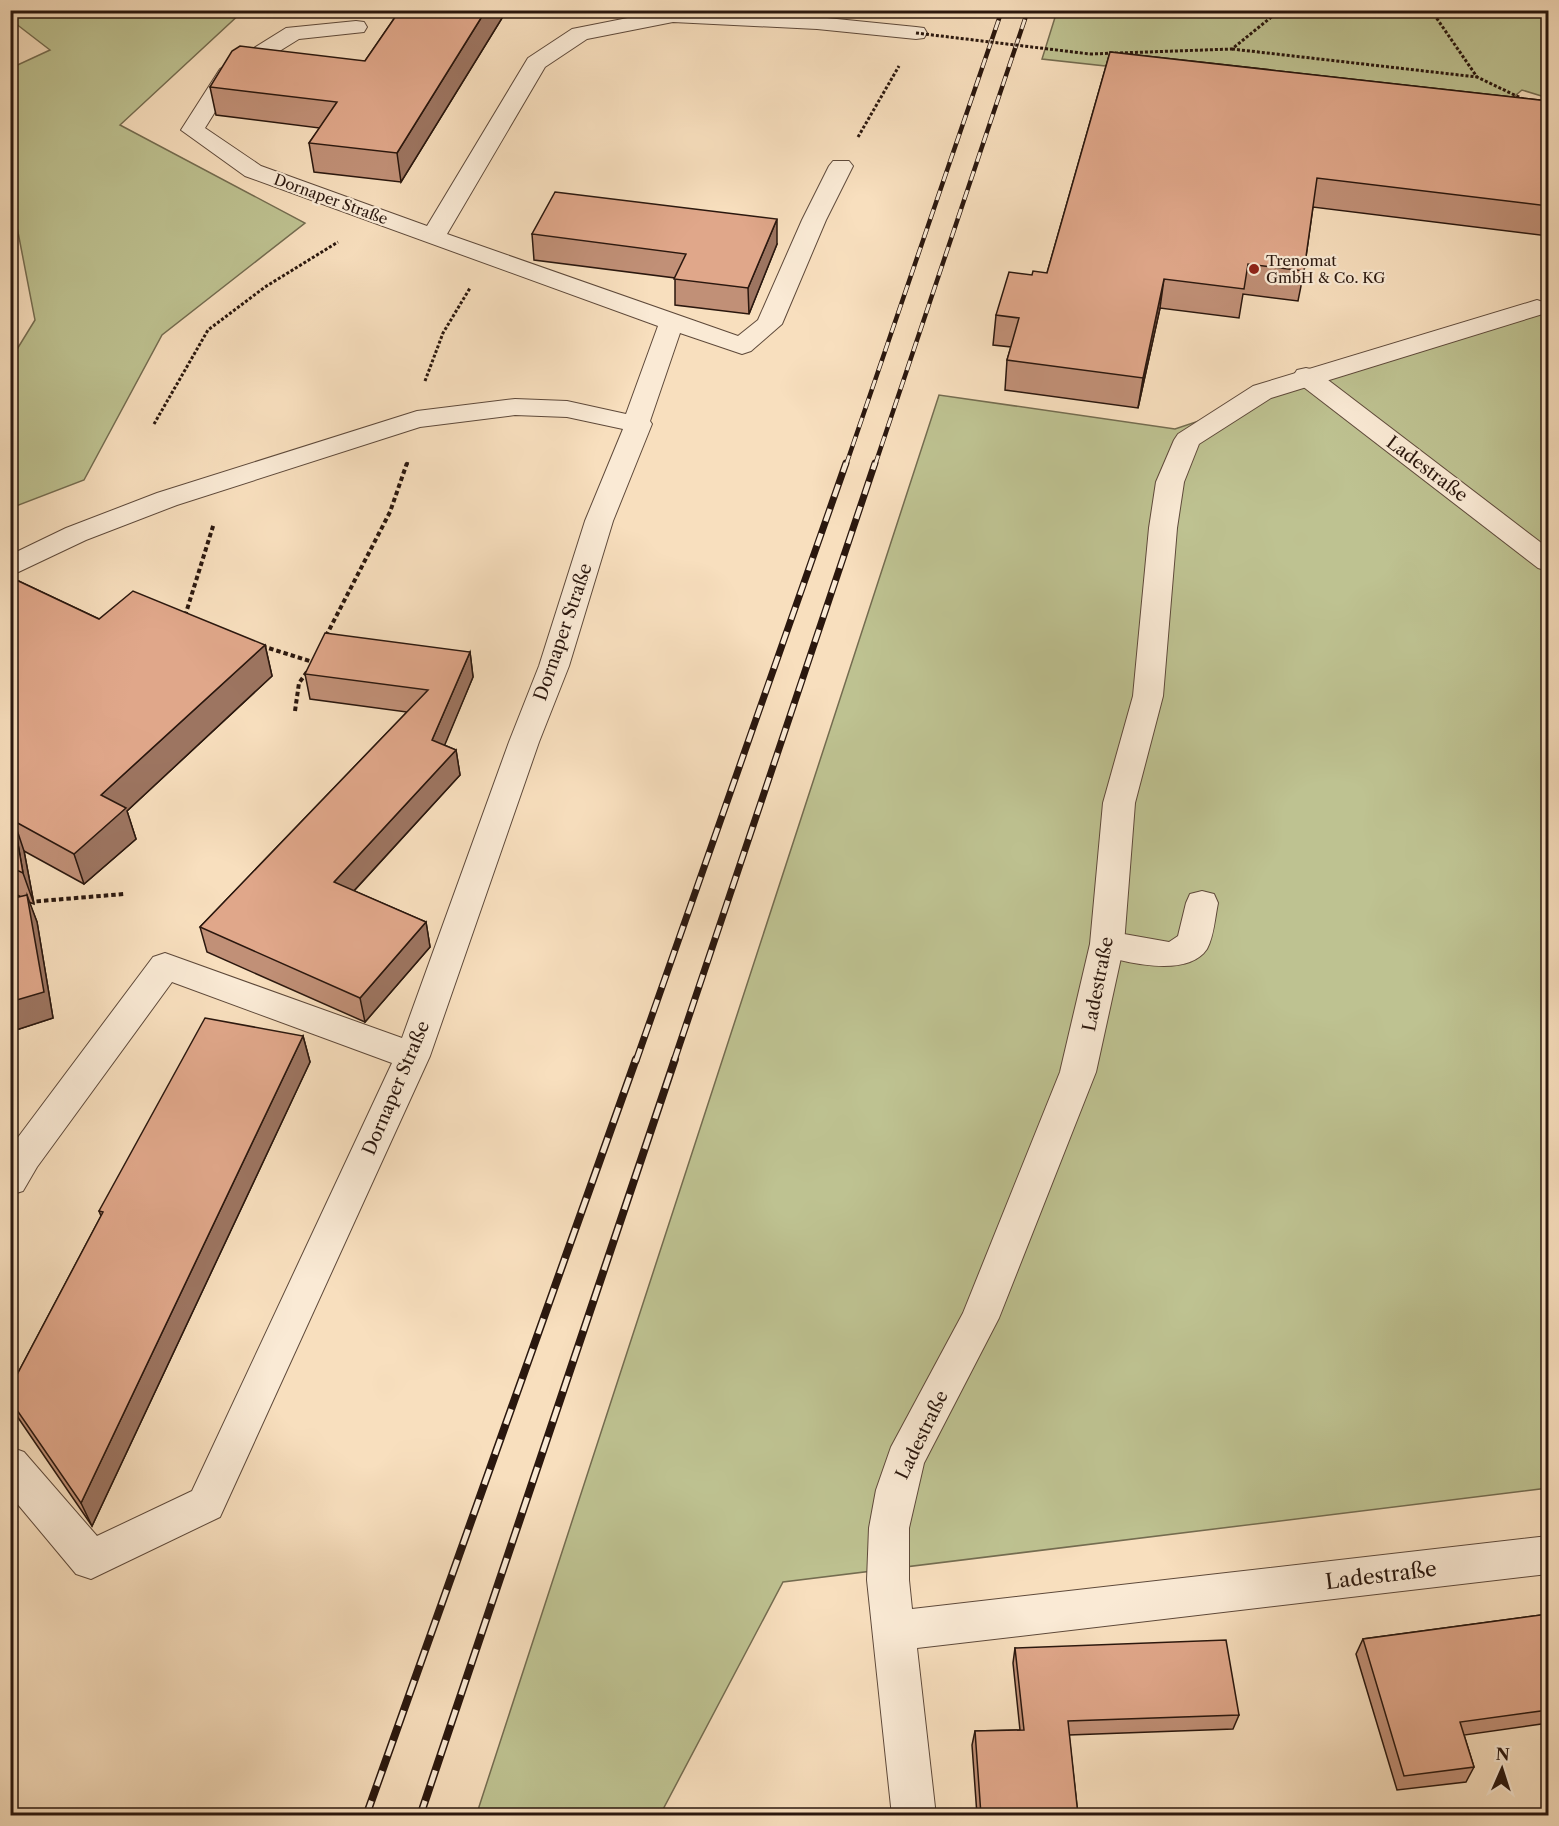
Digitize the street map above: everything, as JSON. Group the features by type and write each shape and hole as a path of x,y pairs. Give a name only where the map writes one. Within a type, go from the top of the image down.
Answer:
{"street":[{"path":"433,237 536,63 580,34 673,16 817,23 916,33"},
{"name":"Dornaper Straße","path":"356,27 294,33 228,75 192,130 253,171 492,259 742,346 769,324 814,220 841,166"},
{"name":"Ladestraße","path":"914,1815 888,1580 888,1539 896,1490 906,1460 980,1318 1078,1072 1107,944 1119,803 1148,696 1163,528 1170,482 1187,440 1262,392 1306,376 1537,308"},
{"name":"Dornaper Straße","path":"10,1465 91,1560 206,1504 413,1056 524,742 554,666 599,521 639,424 636,424 672,321"},
{"name":"Ladestraße","path":"1306,376 1548,562"},
{"path":"10,567 76,534 166,499 417,419 515,407 567,409 636,424"},
{"path":"1107,944 1173,955 1193,943 1202,903"},
{"path":"10,1180 24,1157 165,966 413,1056"},
{"name":"Ladestraße","path":"892,1631 1548,1555"}],"path":[{"path":"1232,50 1280,10"},
{"path":"1431,10 1477,77"},
{"path":"916,33 1090,54 1232,50 1477,77 1526,101"},
{"path":"841,166 902,61"},
{"path":"154,424 208,330 264,287 314,255 384,218"},
{"path":"323,642 399,490 436,348 457,307 492,259"},
{"path":"183,622 214,523"},
{"path":"259,645 313,662"},
{"path":"295,711 299,684 318,652"},
{"path":"22,902 124,894"}],"green space":[{"path":"11,10 243,11 120,125 305,223 162,335 84,480 11,508 11,359 35,320 11,196 11,68 50,50 11,20"},
{"path":"1057,11 1548,11 1548,98 1522,90 1499,109 1042,59"},
{"path":"1548,304 1548,1488 783,1582 660,1815 476,1816 939,395 1175,429"}],"building":[{"path":"400,10 486,10 397,153 309,143 337,102 210,87 232,51 240,46 365,61"},
{"path":"1110,52 1548,101 1548,206 1317,178 1304,271 1248,264 1244,289 1164,279 1143,378 1007,360 1019,318 996,315 1009,272 1032,275 1033,271 1047,273"},
{"path":"555,192 777,219 748,288 674,279 686,254 532,234"},
{"path":"10,577 99,619 133,591 265,645 101,795 126,808 74,854 14,821 23,873 10,867"},
{"path":"325,633 470,652 432,740 456,750 334,882 426,922 360,998 200,927 428,690 305,674"},
{"path":"27,895 44,992 10,1002 10,899"},
{"path":"205,1018 303,1036 81,1503 10,1400 10,1388 103,1212 99,1211"},
{"path":"1548,1614 1548,1710 1460,1722 1474,1767 1404,1776 1363,1639"},
{"path":"1226,1640 1239,1715 1068,1721 1078,1815 981,1815 975,1731 1024,1730 1015,1648"}],"railway":[{"path":"846,465 1002,10"},
{"path":"875,465 1028,10"},
{"path":"636,1061 846,463"},
{"path":"674,1061 875,463"},
{"path":"366,1816 636,1059"},
{"path":"420,1816 675,1059"}],"place":[{"name":"Trenomat GmbH & Co. KG","path":"1254,269"}]}
